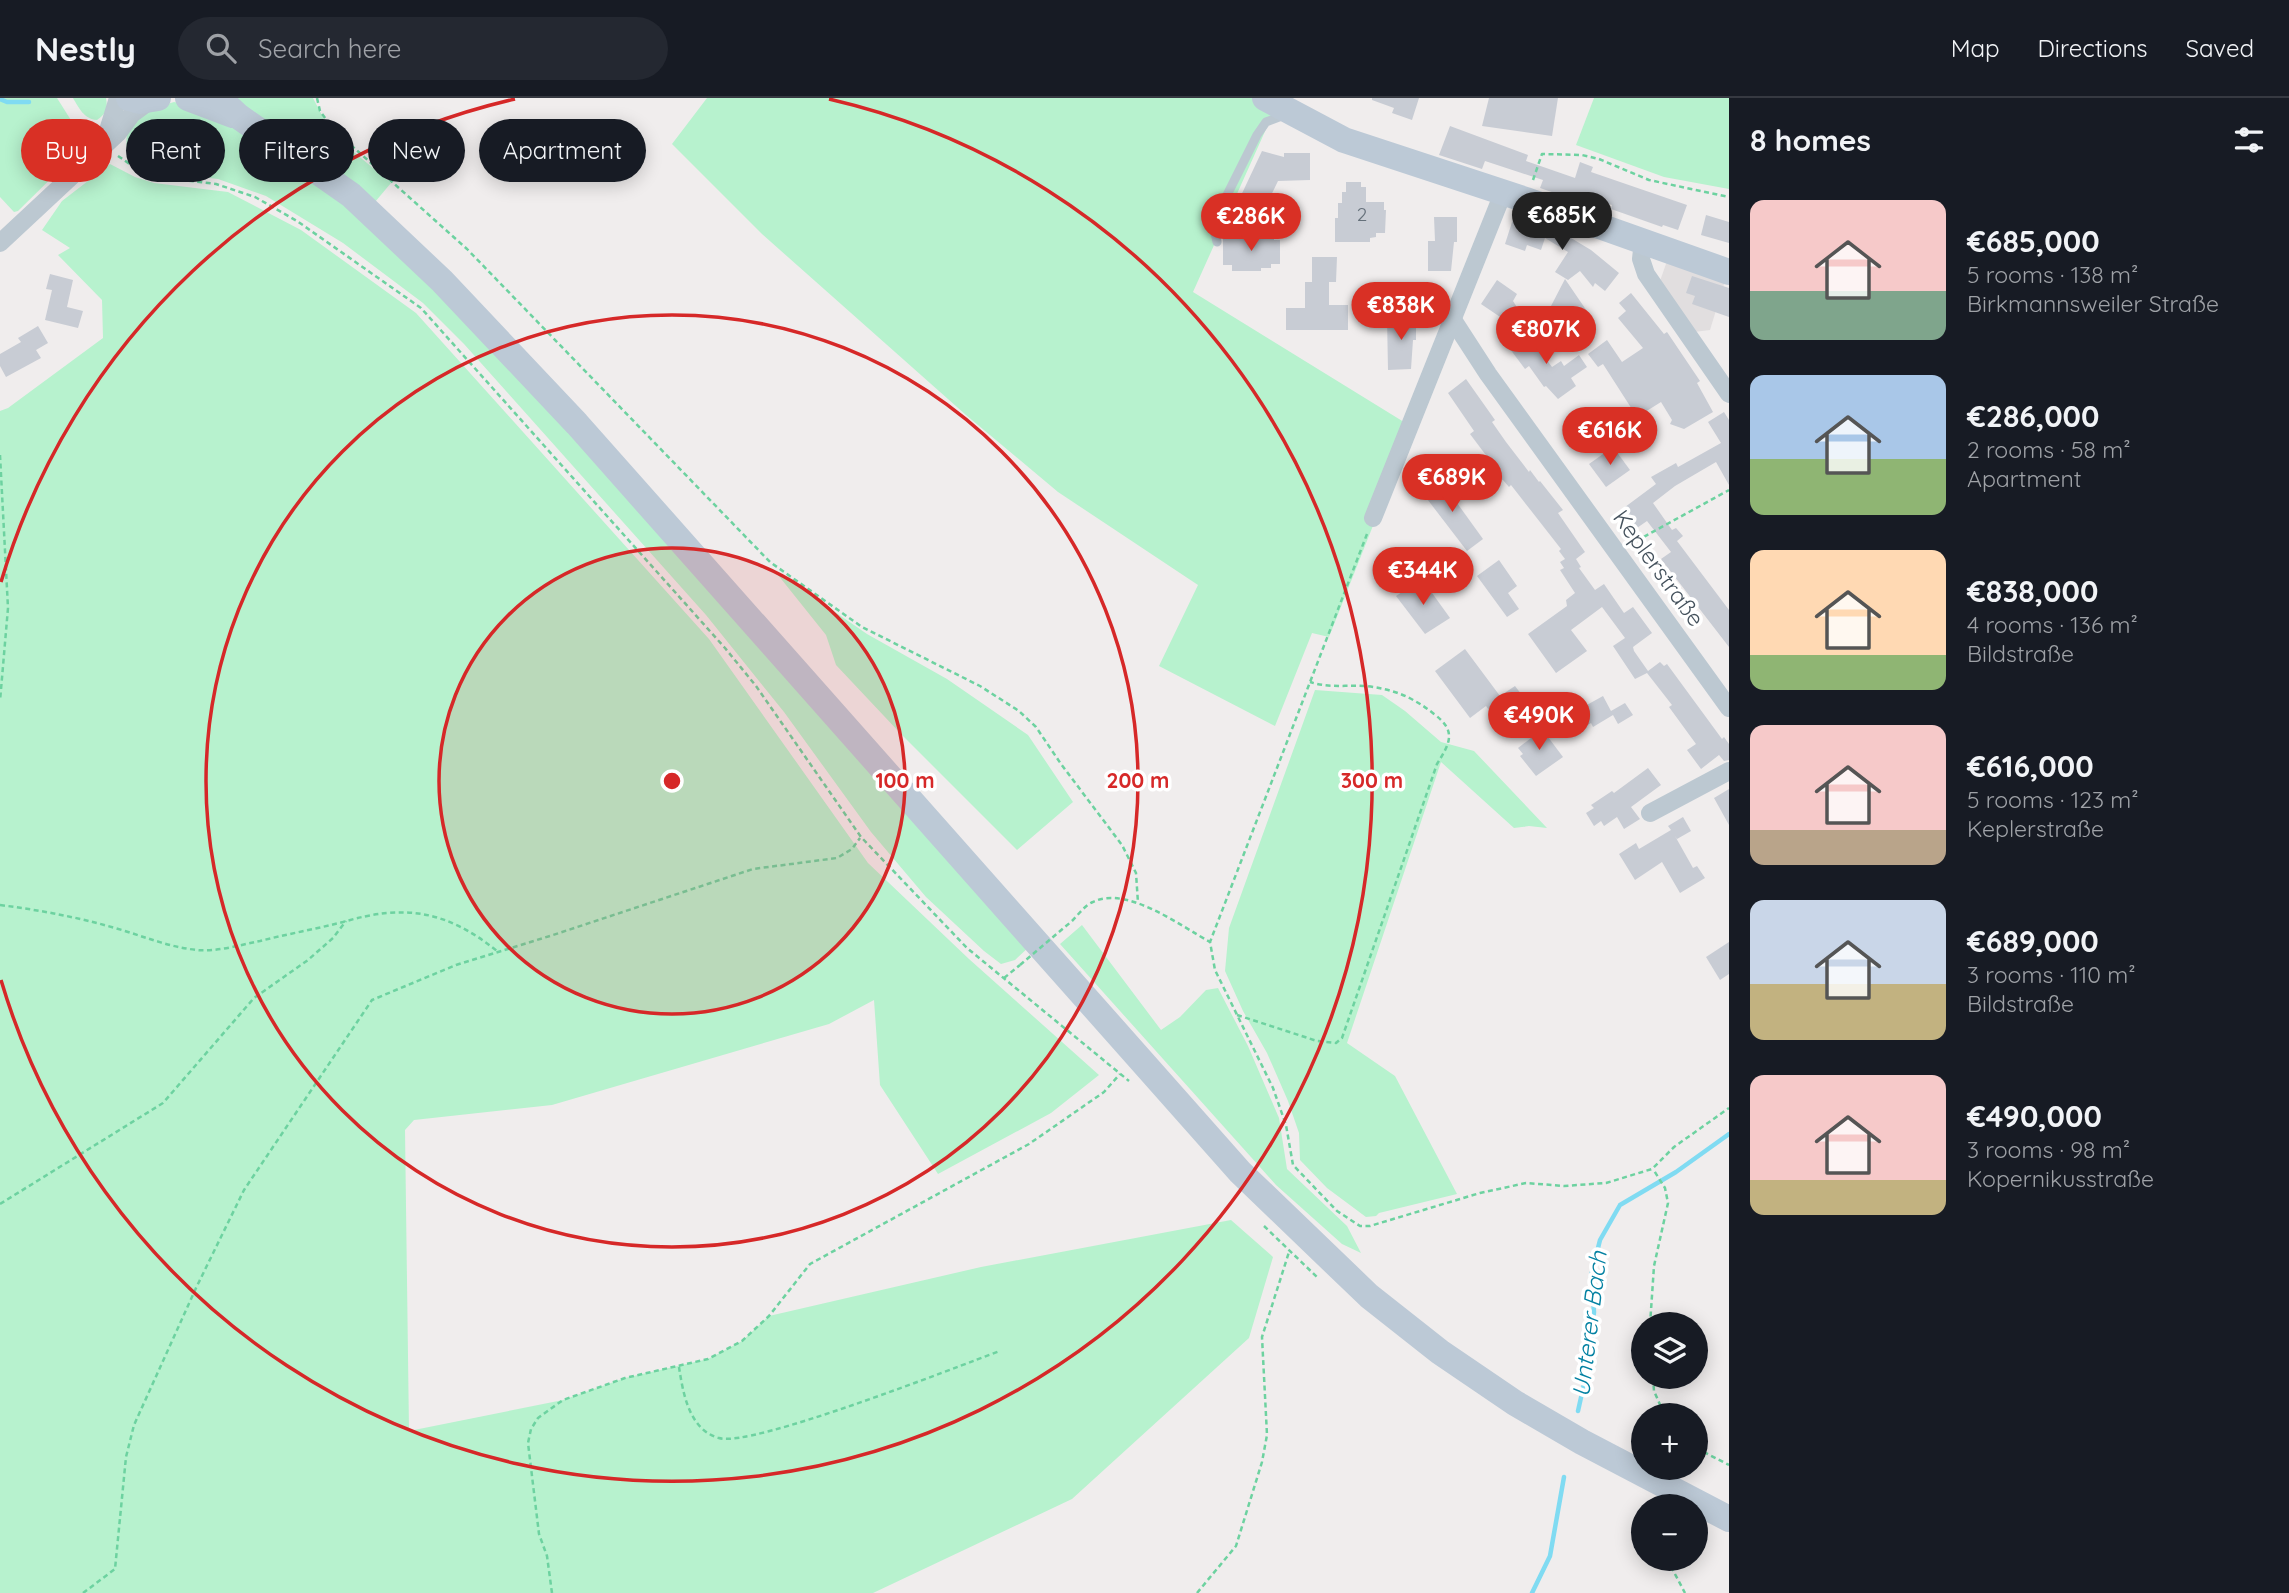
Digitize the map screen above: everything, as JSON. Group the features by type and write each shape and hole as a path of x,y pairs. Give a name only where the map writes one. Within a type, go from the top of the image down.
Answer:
{"main road":[{"path":"188,98 238,117"},
{"path":"219,98 238,117 351,195 442,281 586,434 1240,1172 1369,1296 1440,1352 1515,1403 1582,1442 1729,1519"},
{"path":"1265,98 1294,106 1344,140 1582,219 1729,272"}],"street":[{"path":"112,119 118,98"},
{"path":"112,139 146,99"},
{"path":"0,243 64,182"},
{"path":"1373,518 1453,320 1514,197"},
{"path":"1643,241 1641,259 1646,274 1729,394"},
{"name":"Keplerstraße","path":"1453,320 1488,373 1729,708"},
{"path":"1650,813 1729,771"}],"lane":[{"path":"1217,242 1213,223 1256,135 1266,122 1294,106"}],"path":[{"path":"317,98 320,111 333,130 467,248 770,562 862,627 980,686 1037,727 1061,764 1122,845 1136,873 1138,903"},
{"path":"112,153 140,171 167,178 216,184 255,197 307,228 421,308 725,648 756,686 861,837 967,948 1004,978 1092,902 1115,897 1138,903 1210,942"},
{"path":"1514,197 1542,154 1581,155 1599,159 1649,180 1729,197"},
{"path":"0,455 8,608 0,701"},
{"path":"1617,551 1729,490"},
{"path":"1373,518 1210,942 1215,970 1277,1100 1286,1125 1293,1165 1337,1211 1360,1226 1370,1226 1526,1182 1564,1186 1606,1183 1652,1169 1674,1147 1729,1108"},
{"path":"1237,1015 1317,1041 1336,1043 1342,1038 1437,764 1449,747 1449,730 1440,718 1417,701 1390,690 1364,686 1323,686 1310,682"},
{"path":"83,1593 116,1569 126,1457 134,1425 196,1288 244,1190 372,1000 456,965 753,869 837,858 852,849 861,837"},
{"path":"0,905 51,912 117,928 170,947 201,950 236,946 381,912 411,911 457,926 497,951"},
{"path":"0,1203 163,1103 254,998 308,960 333,939 346,921"},
{"path":"552,1593 547,1556 537,1523 528,1443 538,1418 563,1400 580,1392 625,1378 708,1359 742,1341 769,1316 810,1264 1029,1144 1104,1092 1120,1074"},
{"path":"1651,1312 1654,1266 1668,1203 1665,1188 1652,1169"},
{"path":"1197,1593 1236,1546 1262,1462 1267,1435 1262,1337 1289,1252"},
{"path":"680,1367 689,1407 696,1422 707,1433 720,1439 738,1439 799,1422 1000,1351"},
{"path":"1708,1454 1729,1465"},
{"path":"1673,1571 1685,1593"}],"shaded area":[{"path":"1667,261 1725,281 1710,330 1694,332 1660,281"}],"green space":[{"path":"0,98 57,98 70,119 21,119 21,182 47,182 18,211 14,212 0,197"},
{"path":"73,98 106,98 106,111 98,119 89,118"},
{"path":"230,98 313,98 324,119 259,119"},
{"path":"707,98 1280,98 1193,292 1412,427 1329,637 1312,633 1275,726 1159,666 1198,585 1058,492 966,415 762,234 672,144"},
{"path":"1594,98 1729,98 1729,189 1664,177 1576,145"},
{"path":"174,102 189,105 219,119 135,119"},
{"path":"225,122 239,131 239,182 319,182 475,323 1030,946 1015,960 1001,964 926,897 871,832 784,712 706,615 464,344 423,303 343,243 266,196 225,181"},
{"path":"354,152 368,164 368,182 391,183 375,202 347,182 354,182"},
{"path":"112,165 126,172 126,182 151,182 228,192 301,230 416,313 709,639 868,863 969,959 1099,1075 1051,1113 938,1174 880,1085 874,1000 829,1024 552,1105 414,1120 405,1130 409,1431 563,1400 625,1378 708,1359 742,1341 769,1316 981,1267 1231,1220 1273,1257 1249,1338 1072,1499 873,1593 0,1593 0,411 8,408 103,338 102,300 58,255 70,248 42,230 62,201 87,182 112,182"},
{"path":"774,570 867,634 947,679 1028,735 1073,802 1017,850 836,665 826,635"},
{"path":"1315,690 1382,695 1441,742 1474,751 1547,828 1514,828 1441,762 1347,1043 1395,1076 1457,1194 1379,1213 1376,1216 1366,1217 1327,1188 1300,1160 1299,1133 1288,1101 1225,971 1229,928"},
{"path":"1082,925 1161,1030 1180,1017 1206,990 1218,988 1248,1046 1279,1118 1287,1169 1347,1226 1361,1253 1342,1244 1276,1185 1060,944"}],"building":[{"path":"1372,98 1419,98 1412,120 1392,113 1394,108"},
{"path":"1489,98 1558,98 1552,136 1482,126"},
{"path":"1450,126 1528,155 1526,161 1575,178 1580,162 1593,167 1591,172 1687,205 1678,230 1611,209 1612,205 1583,196 1581,202 1540,188 1543,180 1485,161 1482,169 1439,155"},
{"path":"1262,151 1284,157 1284,153 1310,153 1310,180 1278,181 1261,216 1237,204"},
{"path":"1346,182 1361,182 1361,187 1366,187 1366,202 1384,202 1385,233 1376,233 1376,237 1370,238 1370,242 1335,242 1335,218 1338,218 1338,203 1342,203 1342,192 1346,192"},
{"path":"1706,215 1729,222 1729,243 1701,235"},
{"path":"1514,216 1551,226 1591,250 1619,273 1605,291 1595,283 1593,287 1580,271 1568,280 1555,272 1568,252 1545,238 1541,250 1527,245 1525,251 1505,244"},
{"path":"1434,217 1457,217 1457,242 1454,242 1451,271 1428,271 1428,241 1435,241"},
{"path":"1223,237 1274,237 1274,240 1280,240 1280,264 1271,264 1271,268 1261,268 1261,271 1232,271 1232,265 1223,265"},
{"path":"1312,257 1337,257 1336,282 1329,282 1329,305 1348,305 1348,330 1286,330 1286,308 1305,308 1305,282 1312,282"},
{"path":"50,274 73,280 67,307 83,311 78,328 45,320 52,290 46,289"},
{"path":"1692,276 1729,288 1729,317 1692,304 1695,296 1686,293"},
{"path":"1565,279 1593,320 1568,306 1564,313 1551,306"},
{"path":"1497,280 1517,294 1513,301 1520,312 1515,327 1481,304"},
{"path":"1631,293 1664,334 1667,332 1700,381 1697,383 1713,412 1684,429 1670,424 1672,420 1661,402 1637,417 1603,364 1598,367 1588,354 1607,340 1622,362 1643,348 1618,318 1626,311 1619,303"},
{"path":"1387,317 1416,317 1416,340 1413,340 1411,369 1388,370"},
{"path":"38,326 48,343 36,350 41,358 6,377 0,366 0,354 21,342 18,338"},
{"path":"1525,331 1552,367 1561,361 1564,366 1579,355 1587,367 1571,378 1576,386 1558,399 1544,387 1529,366 1525,369 1507,345"},
{"path":"1466,379 1495,420 1492,422 1506,442 1563,510 1558,513 1585,552 1576,559 1581,567 1579,568 1595,590 1604,584 1624,613 1633,607 1652,633 1633,647 1634,651 1648,671 1660,662 1664,666 1667,664 1722,739 1724,737 1729,744 1729,760 1724,761 1719,755 1701,769 1687,750 1696,744 1669,707 1672,705 1647,673 1635,679 1613,646 1625,638 1602,607 1571,630 1587,651 1556,673 1528,634 1567,606 1566,600 1575,593 1560,570 1564,568 1560,562 1565,559 1559,551 1561,549 1511,485 1509,487 1503,480 1495,478 1497,470 1470,434 1474,431 1448,393"},
{"path":"1724,412 1729,420 1729,485 1716,462 1675,486 1653,503 1672,530 1676,528 1683,536 1677,541 1729,610 1729,647 1661,559 1671,552 1647,521 1634,530 1617,513 1656,484 1651,477 1676,463 1678,467 1721,443 1708,422"},
{"path":"1613,447 1630,470 1606,487 1589,464"},
{"path":"1439,478 1483,539 1467,551 1421,491"},
{"path":"1499,560 1517,586 1508,593 1519,609 1507,617 1477,576"},
{"path":"1422,579 1450,618 1425,634 1396,596"},
{"path":"1465,649 1500,696 1515,686 1528,703 1499,724 1486,706 1470,718 1435,671"},
{"path":"1603,696 1611,711 1625,703 1633,715 1618,724 1613,715 1593,727 1591,723 1576,732 1567,716"},
{"path":"1539,725 1563,757 1536,776 1520,756 1523,754 1518,748 1531,738 1528,734"},
{"path":"1648,768 1661,785 1631,807 1640,819 1624,829 1617,817 1604,826 1601,821 1594,826 1586,813 1594,808 1591,805 1612,791 1614,793"},
{"path":"1729,789 1729,825 1714,798"},
{"path":"1683,817 1691,831 1677,839 1675,836 1693,868 1697,866 1705,878 1680,893 1662,862 1635,880 1619,854 1636,843 1639,849 1671,830 1668,826"},
{"path":"1729,942 1729,974 1720,980 1706,957"}],"waterway":[{"path":"0,99 7,102 29,102"},
{"name":"Unterer Bach","path":"1578,1411 1590,1357 1594,1312 1591,1276 1600,1240 1620,1205 1676,1172 1729,1134"},
{"name":"Unterer Bach","path":"1532,1593 1550,1556 1564,1477"}]}
